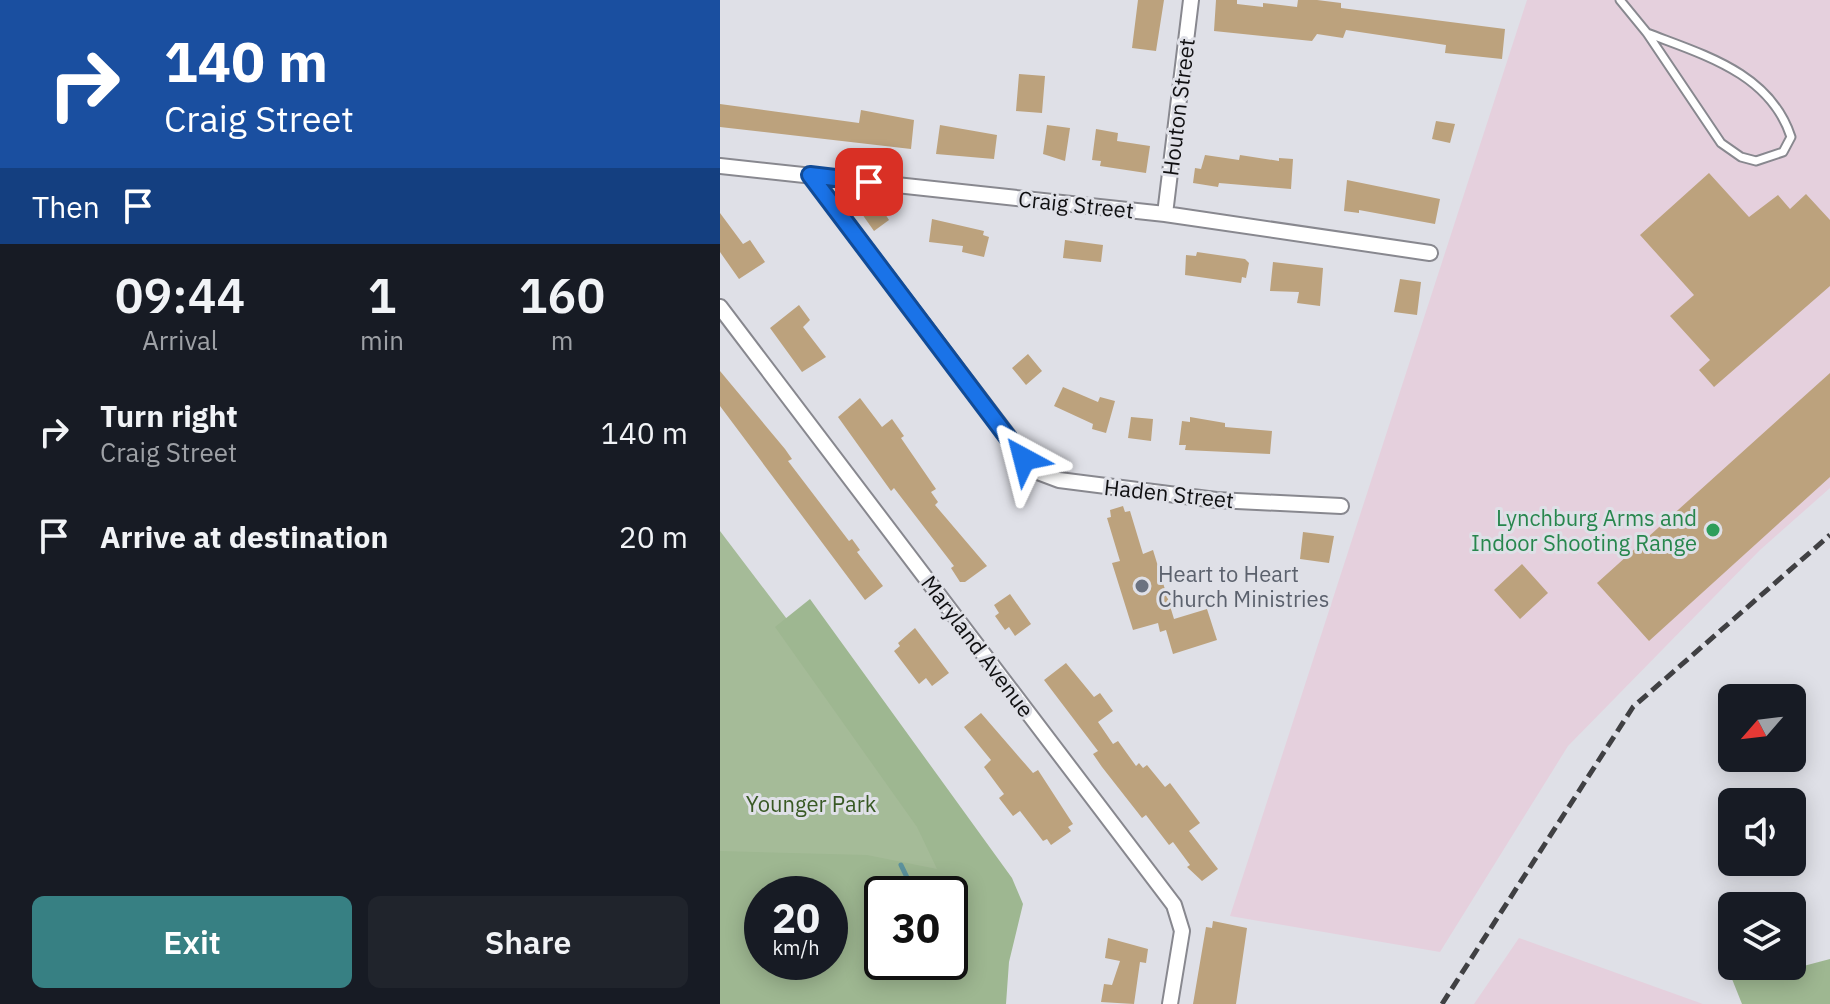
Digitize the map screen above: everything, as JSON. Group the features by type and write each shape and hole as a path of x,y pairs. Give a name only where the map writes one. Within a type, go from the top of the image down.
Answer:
{"street":[{"name":"Houton Street","path":"1165,214 1191,0"},
{"name":"Craig Street","path":"720,166 1165,214 1430,253"},
{"name":"Haden Street","path":"810,175 1035,471 1059,480 1216,500 1341,506"},
{"name":"Maryland Avenue","path":"720,307 1174,905 1182,931 1170,1004"}],"lane":[{"path":"1620,0 1647,33 1721,143 1741,157 1756,161 1765,161 1783,152 1791,137 1786,120 1769,97 1732,66 1647,33"}],"shaded area":[{"path":"1527,0 1830,0 1830,488 1760,550 1568,746 1440,952 1230,916"},
{"path":"1519,938 1703,1004 1474,1004"}],"green space":[{"name":"Younger Park","path":"720,531 1002,902 968,964 968,876 864,876 864,980 959,980 946,1004 720,1002"},
{"path":"810,599 1012,878 1023,904 1009,962 1006,1004 720,1004 720,851 867,855 937,869 917,827 775,627"},
{"path":"1830,959 1830,1004 1742,1004 1732,980 1806,980 1806,965"}],"building":[{"path":"1138,0 1164,0 1156,51 1132,48"},
{"path":"1216,0 1237,0 1237,4 1263,7 1263,3 1297,7 1298,0 1317,0 1341,3 1341,8 1505,29 1502,59 1445,53 1446,45 1346,30 1343,38 1317,34 1312,41 1214,31"},
{"path":"1019,74 1045,76 1042,113 1016,111"},
{"path":"720,104 859,123 861,110 914,120 911,149 720,127"},
{"path":"1436,121 1455,124 1450,143 1432,139"},
{"path":"940,125 997,135 994,159 936,154"},
{"path":"1047,125 1070,128 1065,161 1043,154"},
{"path":"1096,129 1118,133 1117,141 1150,146 1146,173 1100,166 1101,161 1092,160"},
{"path":"1205,155 1239,160 1240,155 1279,161 1279,158 1293,159 1291,189 1219,183 1218,187 1193,183 1195,168 1201,169"},
{"path":"1709,173 1749,217 1778,195 1790,209 1806,194 1830,220 1830,286 1714,387 1699,370 1710,360 1670,316 1694,295 1640,235"},
{"path":"1347,180 1440,199 1435,224 1359,210 1359,213 1344,211"},
{"path":"878,203 889,220 874,231 862,214"},
{"path":"720,213 743,244 750,240 765,262 739,279 720,252"},
{"path":"932,219 984,231 983,235 989,237 984,257 962,252 963,246 929,242"},
{"path":"1065,240 1103,245 1101,262 1063,258"},
{"path":"1197,252 1245,259 1249,263 1246,278 1242,277 1241,283 1185,275 1186,255 1196,256"},
{"path":"1273,262 1323,268 1320,306 1297,303 1299,292 1270,291"},
{"path":"1400,279 1421,282 1417,315 1394,312"},
{"path":"799,305 810,320 803,327 826,357 802,372 770,328"},
{"path":"1028,354 1042,371 1026,385 1012,368"},
{"path":"720,371 785,449 792,459 788,461 849,541 852,539 860,550 857,552 883,586 865,600 720,406"},
{"name":"Lynchburg Arms and Indoor Shooting Range","path":"1830,373 1830,477 1649,641 1597,583"},
{"path":"1063,387 1098,402 1100,397 1115,401 1106,433 1092,429 1093,424 1054,406"},
{"path":"860,398 882,427 892,419 904,436 901,438 936,489 931,492 938,502 935,505 987,566 965,582 960,582 951,568 954,566 894,488 891,491 838,417"},
{"path":"1131,417 1153,419 1151,441 1128,438"},
{"path":"1190,417 1225,423 1225,427 1272,431 1270,454 1185,450 1186,445 1179,445 1182,421 1190,422"},
{"name":"Heart to Heart Church Ministries","path":"1123,506 1125,512 1130,511 1143,554 1153,550 1174,619 1207,609 1217,640 1173,654 1166,630 1160,632 1158,623 1133,630 1112,563 1120,561 1107,518 1111,517 1110,510"},
{"path":"1303,532 1334,536 1329,563 1300,559"},
{"path":"1522,564 1548,593 1520,619 1494,590"},
{"path":"1010,594 1031,624 1015,636 1009,627 1005,630 995,616 999,613 994,605"},
{"path":"915,628 949,673 932,686 926,678 919,684 894,651 900,646 898,643"},
{"path":"1066,663 1094,697 1100,693 1113,711 1098,722 1113,744 1118,741 1136,766 1139,763 1143,768 1147,765 1165,787 1170,783 1200,823 1189,831 1218,869 1202,881 1187,867 1190,865 1173,842 1169,845 1146,815 1142,818 1102,767 1093,754 1098,751 1044,680"},
{"path":"981,713 1033,773 1038,770 1073,824 1068,827 1071,831 1051,845 1047,839 1043,841 1020,811 1013,816 999,798 1004,794 984,767 991,760 964,727"},
{"path":"1213,921 1247,928 1236,1004 1193,1004 1206,927 1212,928"},
{"path":"1108,938 1148,949 1146,963 1140,962 1134,1004 1101,1002 1104,984 1112,985 1120,961 1105,958"}],"waterway":[{"path":"901,865 906,876"}],"railway":[{"path":"1442,1004 1633,707 1830,535"}],"place":[{"name":"Lynchburg Arms and Indoor Shooting Range","path":"1713,530"},
{"name":"Heart to Heart Church Ministries","path":"1142,586"}],"route":[{"path":"869,182 810,175 1024,459"}]}
